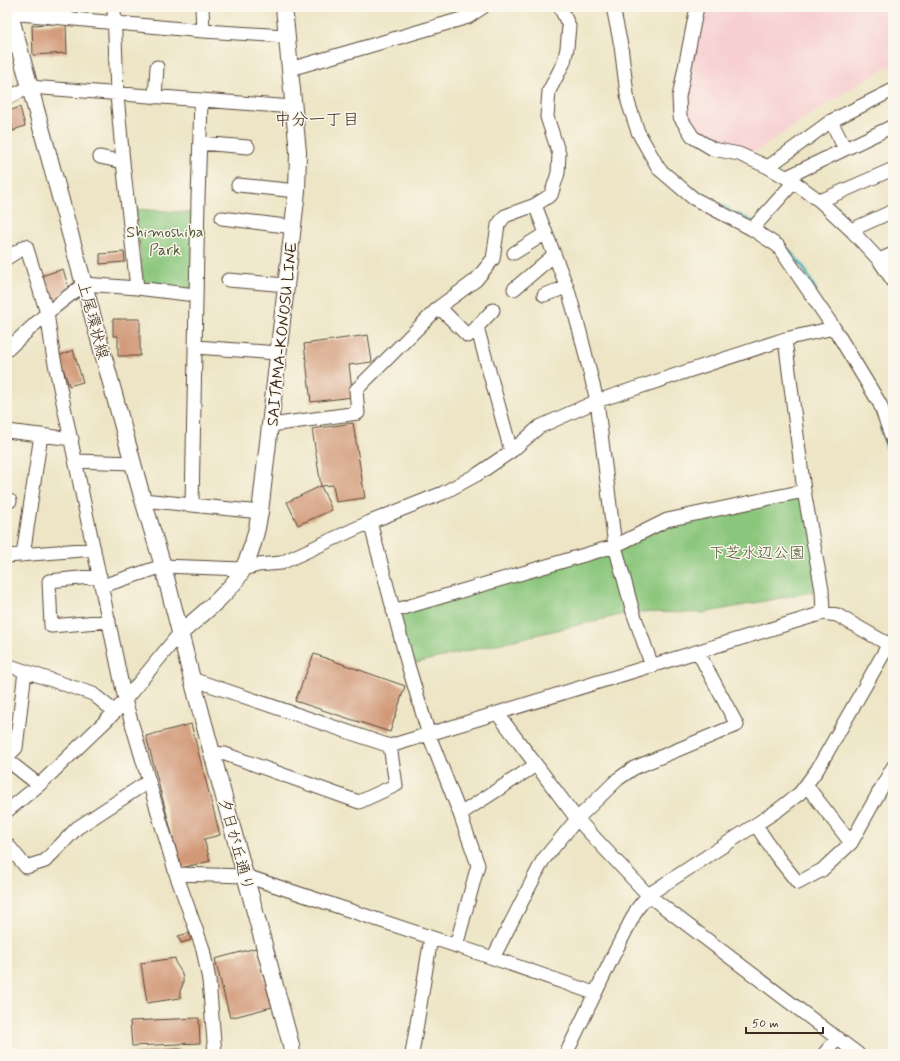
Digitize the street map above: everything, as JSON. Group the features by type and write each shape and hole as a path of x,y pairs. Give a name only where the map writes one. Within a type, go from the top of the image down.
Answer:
{"main road":[{"name":"SAITAMA-KONOSU LINE","path":"180,634 234,583 243,569 257,532 271,426 297,191 298,152 284,7"},
{"name":"上尾環状線","path":"8,10 12,47 30,87 143,500 163,566 180,634"},
{"name":"夕日が丘通り","path":"180,634 246,876 291,1045 292,1054"}],"street":[{"path":"114,7 123,162 137,288"},
{"path":"202,7 203,31"},
{"path":"290,69 468,16 484,7"},
{"path":"271,426 358,413 356,390 439,307 476,280 493,259 498,225 505,216 535,205 551,195 558,173 559,154 547,117 549,91 564,62 569,26 560,7"},
{"path":"613,7 621,46 628,102 638,132 659,169 692,198 752,229 778,246 834,328 880,404 893,441"},
{"path":"697,7 679,96 680,117 693,137 713,148 739,154 768,167 820,201 851,230 879,260 893,281"},
{"path":"8,10 38,11 114,23 203,31 286,36"},
{"path":"155,98 157,67"},
{"path":"7,98 30,87 294,108"},
{"path":"768,167 832,121 893,90"},
{"path":"192,505 202,101"},
{"path":"832,121 845,149"},
{"path":"752,229 790,180 845,149 893,126"},
{"path":"200,143 248,147"},
{"path":"100,157 123,162"},
{"path":"820,201 893,169"},
{"path":"238,185 297,191"},
{"path":"535,205 566,287 580,332 597,400 615,546 633,612 652,666"},
{"path":"851,230 893,211"},
{"path":"222,218 293,226"},
{"path":"514,253 546,233"},
{"path":"7,258 26,246 48,313 53,354 125,700 176,874 203,949 209,980 215,1054"},
{"path":"879,260 893,254"},
{"path":"514,289 554,255"},
{"path":"228,280 286,285"},
{"path":"7,350 48,313 84,284 196,295"},
{"path":"544,295 566,287"},
{"path":"439,307 468,336 493,310"},
{"path":"477,327 511,451"},
{"path":"109,621 51,626 49,581 101,581 163,566 243,569 258,565 281,563 370,522 443,493 478,474 511,451 539,427 597,400 785,339 834,328"},
{"path":"785,339 804,491 822,590 823,613"},
{"path":"196,347 278,353"},
{"path":"7,431 72,440"},
{"path":"23,555 41,435"},
{"path":"76,461 133,463"},
{"path":"393,611 615,546 667,520 804,491"},
{"path":"143,500 260,512"},
{"path":"370,522 393,611 429,735 478,865 456,946"},
{"path":"7,556 94,549"},
{"path":"192,679 390,746 823,613 837,615 892,643 817,770 806,785 788,803 648,895 638,909 594,993 566,1054"},
{"path":"7,811 39,785 115,712 180,634"},
{"path":"493,958 543,860 576,819 618,779 634,768 737,725 698,652"},
{"path":"7,665 92,694 115,712"},
{"path":"25,671 16,748 7,759 39,785"},
{"path":"497,713 576,819 648,895 858,1054"},
{"path":"213,753 225,754 359,802 396,785 390,746"},
{"path":"460,814 536,765"},
{"path":"756,825 798,883 822,870 851,843 893,767"},
{"path":"7,844 26,867 45,861 77,828 149,781"},
{"path":"806,785 851,843"},
{"path":"176,874 246,876 594,993"},
{"path":"412,1054 431,938"},
{"path":"824,1054 838,1038"}],"shaded area":[{"path":"704,7 893,7 893,64 862,81 755,152 715,141 701,134 688,117 684,99"}],"green space":[{"name":"Shimoshiba Park","path":"136,209 193,213 191,289 143,281"},
{"name":"下芝水辺公園","path":"804,491 822,590 703,613 633,612 408,665 393,611 615,546 667,520"}],"building":[{"path":"66,23 67,53 33,55 32,25"},
{"path":"20,107 25,126 13,131 9,111"},
{"path":"124,252 125,262 100,264 100,254"},
{"path":"63,269 69,289 65,290 66,292 59,294 61,298 49,301 41,276"},
{"path":"113,319 140,319 140,356 118,356 118,336 113,336"},
{"path":"368,335 372,362 349,365 353,397 311,402 304,344"},
{"path":"73,350 83,382 69,386 59,356"},
{"path":"353,423 365,498 336,502 333,485 321,486 312,429"},
{"path":"321,486 332,510 298,525 287,502"},
{"path":"314,654 405,686 390,732 295,701"},
{"path":"191,724 220,835 204,839 210,861 181,868 146,736"},
{"path":"189,933 191,940 181,943 178,936"},
{"path":"256,948 272,1007 230,1018 215,959"},
{"path":"175,958 176,964 181,971 183,978 180,998 147,1003 141,963"},
{"path":"199,1018 200,1043 132,1046 130,1021"},
{"path":"180,1049 181,1054 133,1054 133,1053"}],"waterway":[{"path":"691,188 710,200"},
{"path":"720,205 730,211"},
{"path":"737,214 754,222"},
{"path":"787,248 804,268 816,291"},
{"path":"882,428 886,446 893,458"}],"district":[{"name":"中分一丁目","path":"317,119"}]}
